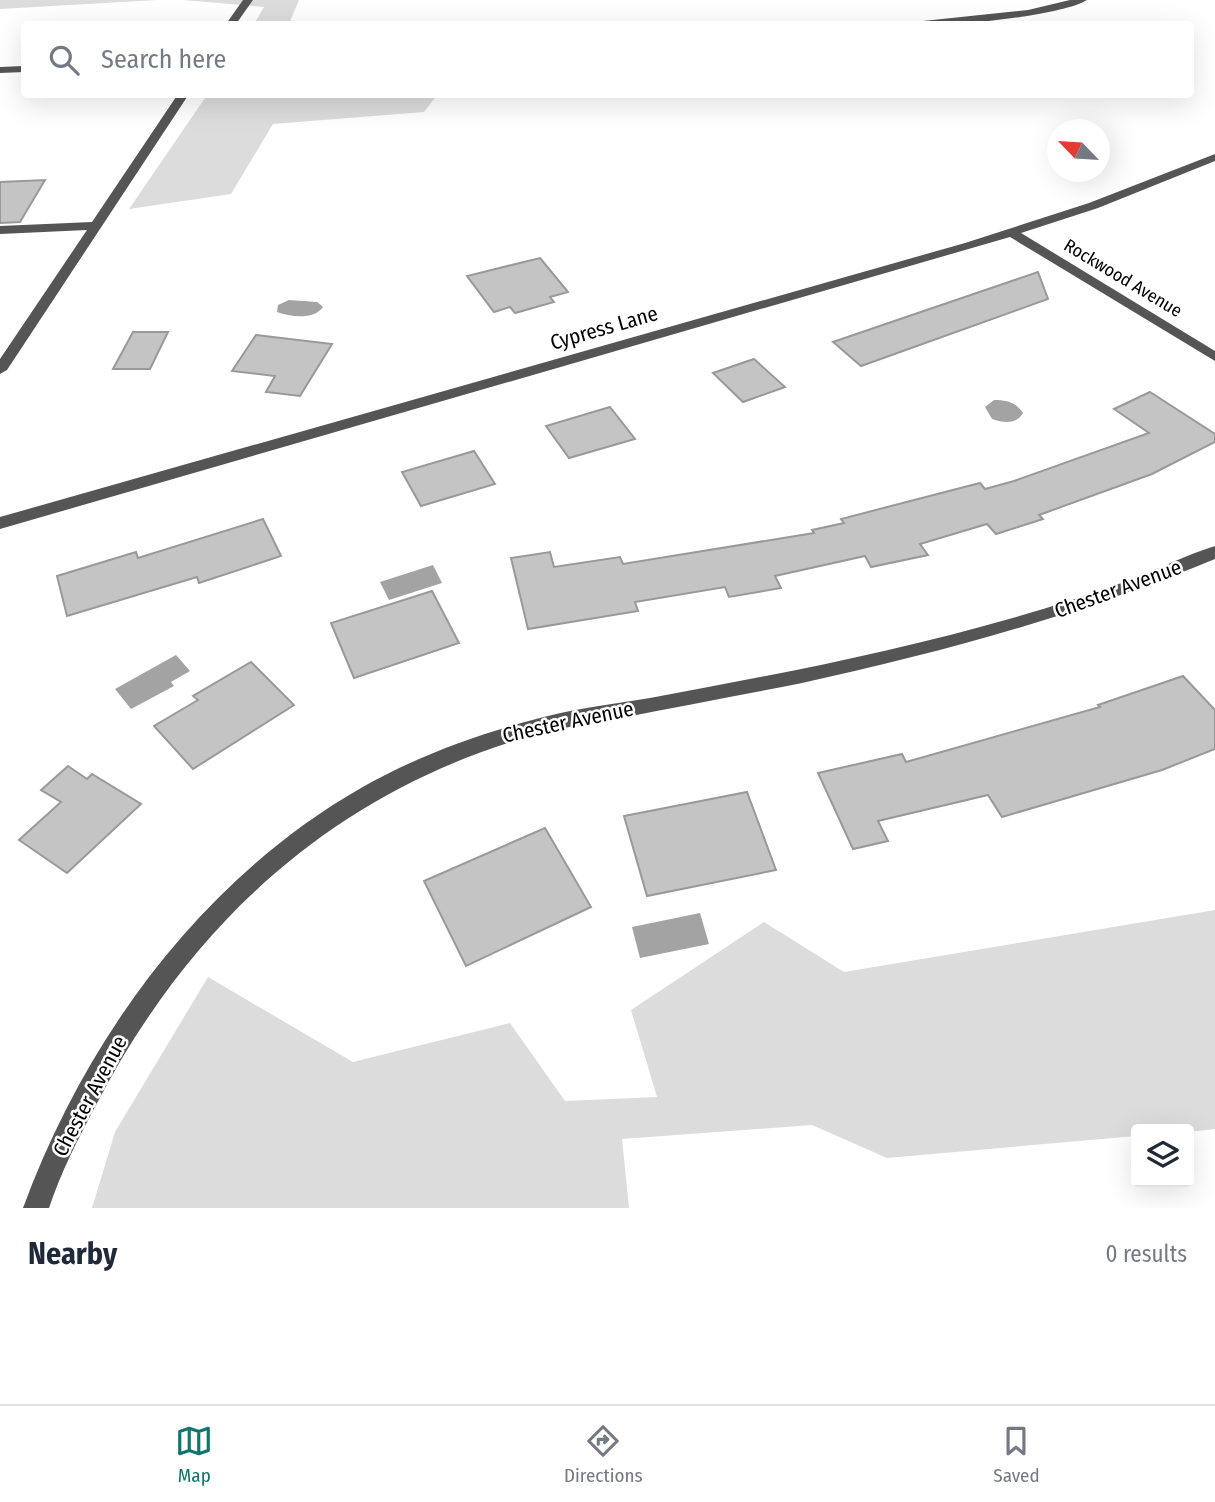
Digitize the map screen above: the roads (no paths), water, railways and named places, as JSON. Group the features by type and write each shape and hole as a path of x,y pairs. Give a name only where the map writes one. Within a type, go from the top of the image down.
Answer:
{"street":[{"path":"233,21 248,0"},
{"path":"952,21 1028,13 1082,0"},
{"path":"0,71 21,69"},
{"path":"0,370 181,98"},
{"name":"Cypress Lane","path":"0,523 1010,232 1167,178 1215,157"},
{"path":"0,230 95,226"},
{"name":"Rockwood Avenue","path":"1010,232 1215,357"},
{"name":"Chester Avenue","path":"36,1208 45,1181 100,1067 158,980 223,906 276,857 348,806 423,766 491,739 541,725 862,665 987,634 1101,598 1215,552"}]}
